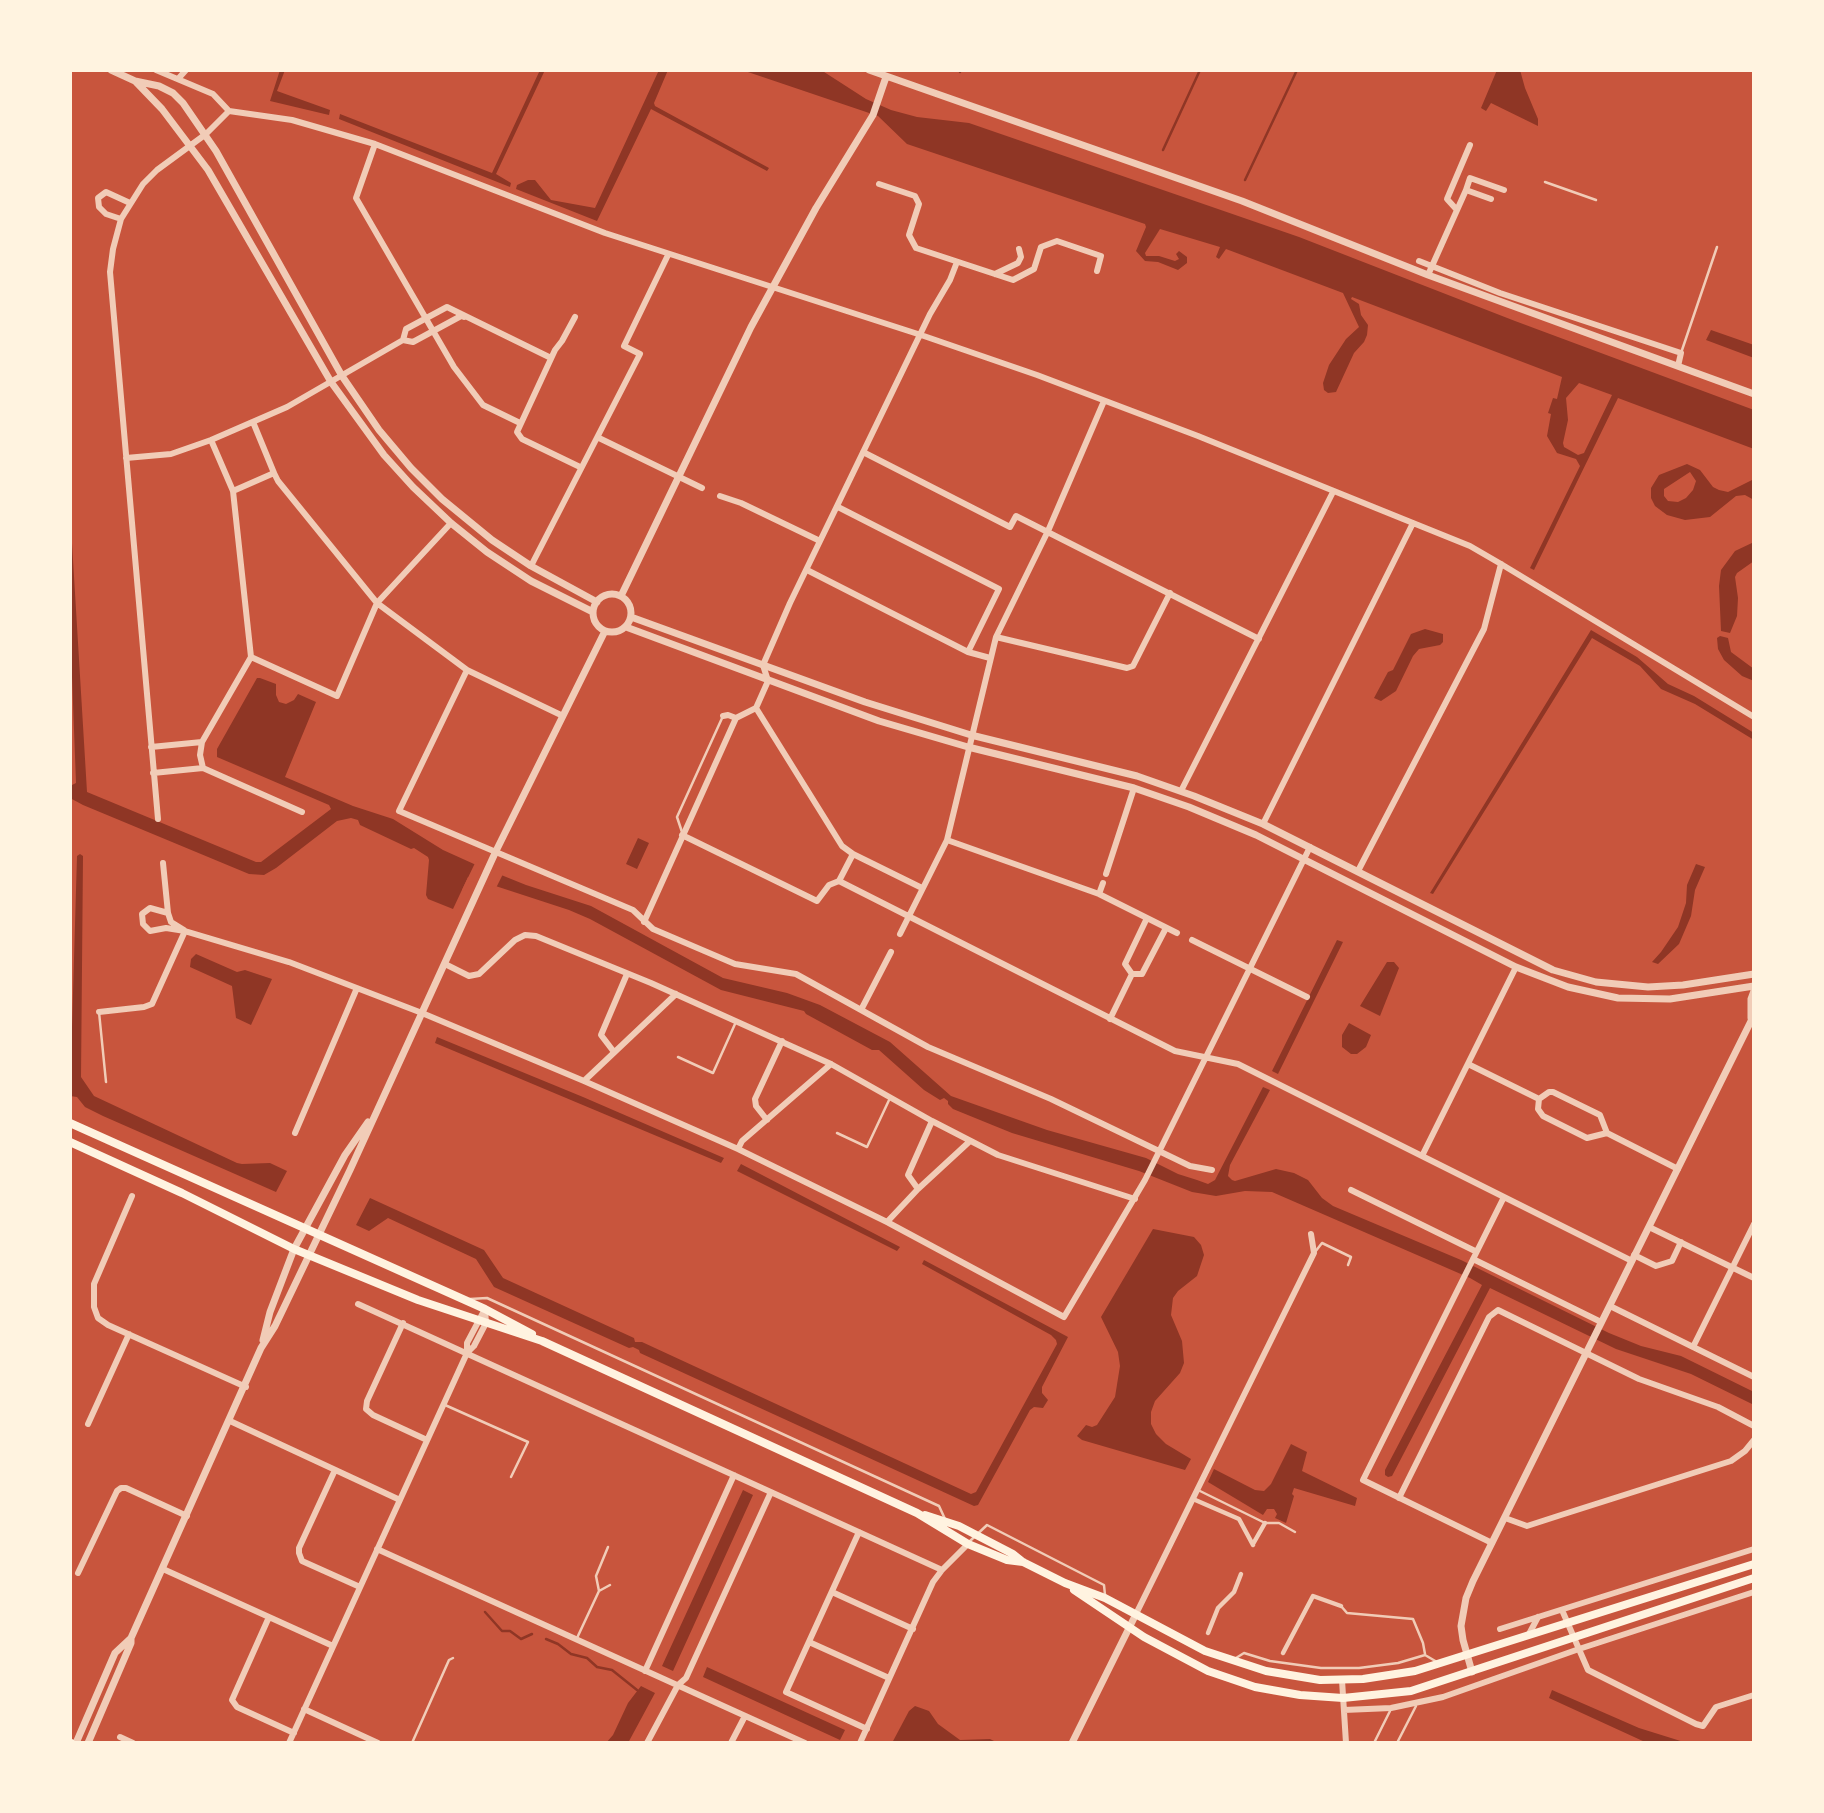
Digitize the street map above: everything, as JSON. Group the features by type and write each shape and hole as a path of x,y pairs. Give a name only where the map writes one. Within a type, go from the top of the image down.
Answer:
{"main road":[{"path":"70,1123 485,1310 542,1341"},
{"path":"70,1142 294,1249 418,1300 542,1341 918,1513 968,1544 1007,1560 1023,1562"},
{"path":"918,1513 945,1520 977,1535 1065,1583 1105,1598 1198,1647 1232,1661 1285,1676 1342,1680 1393,1675 1439,1664 1754,1564"},
{"path":"1065,1583 1129,1628 1208,1671 1255,1687 1300,1695 1343,1698 1411,1690 1754,1578"}],"street":[{"path":"111,70 159,86 173,93 183,103 206,134 342,376 379,430 425,482 492,540 531,566 597,601"},
{"path":"156,70 213,94 229,111 292,120 375,144 571,221 668,255 921,335 1104,401 1470,546 1754,717"},
{"path":"177,79 186,70"},
{"path":"869,70 886,73 1242,201 1428,275 1754,394"},
{"path":"621,596 751,327 816,208 873,116 886,73"},
{"path":"135,80 191,145 222,192 331,382 384,455 451,523 487,552 531,581 593,612"},
{"path":"158,819 110,272 121,219 130,203 157,170 206,134 229,111"},
{"path":"375,144 356,198 454,367 483,405 520,423"},
{"path":"1457,210 1447,199 1470,145"},
{"path":"1458,173 1504,190"},
{"path":"1428,275 1470,178"},
{"path":"879,184 915,196 919,204 909,235 916,248 1013,280 1034,269 1041,247 1057,241 1101,256 1097,271"},
{"path":"1466,190 1491,199"},
{"path":"121,219 106,214 99,207 98,198 106,192 130,203"},
{"path":"995,274 1018,263 1021,257 1019,249"},
{"path":"531,566 640,354 624,346 668,255"},
{"path":"1419,261 1560,313 1681,353 1678,366"},
{"path":"643,922 736,718 756,708 768,681 763,665 820,541 957,262"},
{"path":"403,340 406,329 447,307 551,358"},
{"path":"1556,322 1560,313"},
{"path":"126,458 171,454 211,440 287,407 403,340 414,342 461,316 469,318"},
{"path":"575,317 551,358 517,432 522,439 580,467"},
{"path":"900,934 947,840 996,637 1048,531 1104,401"},
{"path":"253,422 274,474 285,491 377,603 467,670 563,716"},
{"path":"599,438 702,488"},
{"path":"203,768 200,755 202,742 251,657 233,491 211,440"},
{"path":"863,452 1010,527 1016,516 1048,531 1259,639"},
{"path":"233,491 274,474"},
{"path":"1181,791 1333,492"},
{"path":"720,496 741,503 820,541"},
{"path":"838,507 999,589 968,652"},
{"path":"251,657 337,696 377,603 451,523"},
{"path":"1263,824 1413,523"},
{"path":"1358,872 1484,629 1501,564"},
{"path":"807,570 968,652 990,659"},
{"path":"996,637 1127,668 1133,666 1170,593"},
{"path":"608,594 621,596 629,605 631,617 626,626 614,633 605,631 596,624 593,612 597,601 608,594"},
{"path":"631,617 864,702 971,735 1124,773 1181,791 1263,824 1553,970 1596,982 1671,987 1754,974"},
{"path":"626,626 879,721 968,747 1134,788 1220,819 1304,858 1516,967 1567,987 1618,998 1670,999 1754,989 1751,999 1753,1017 1473,1581 1464,1605 1461,1626 1472,1672"},
{"path":"261,1348 275,1326 319,1234 496,851 605,631"},
{"path":"467,670 399,811 633,910 653,929 738,965 796,974 928,1047 1051,1100 1158,1154 1190,1166 1212,1170"},
{"path":"756,708 842,846 922,888"},
{"path":"723,716 736,718"},
{"path":"151,747 202,742"},
{"path":"153,773 203,768 302,811"},
{"path":"1106,874 1134,788"},
{"path":"682,835 817,901 829,885 838,881 853,854"},
{"path":"947,840 1099,894 1177,933"},
{"path":"168,913 150,908 142,914 143,924 150,931 166,928 185,931 289,962 422,1013 584,1081 738,1149 887,1222 1064,1317 1145,1180 1310,847"},
{"path":"163,863 168,913 171,922 185,931"},
{"path":"838,881 1175,1051 1238,1064 1504,1197 1633,1258 1656,1266 1672,1261 1681,1242"},
{"path":"1099,894 1103,883"},
{"path":"1132,974 1125,964 1147,918"},
{"path":"1132,974 1142,974 1166,928"},
{"path":"99,1012 148,1006 185,931"},
{"path":"445,964 469,976 479,974 515,940 525,935 536,936 736,1020 831,1064 969,1142 1038,1170 1135,1199"},
{"path":"1192,940 1307,998"},
{"path":"861,1010 891,952"},
{"path":"1422,1156 1516,967"},
{"path":"614,1052 601,1035 627,974"},
{"path":"1110,1018 1132,974"},
{"path":"295,1133 357,988"},
{"path":"584,1081 676,994"},
{"path":"767,1120 756,1107 755,1099 782,1041"},
{"path":"738,1149 742,1141 831,1064"},
{"path":"1468,1064 1539,1100"},
{"path":"1606,1133 1600,1115 1553,1092 1539,1100 1538,1109 1543,1116 1587,1138 1606,1133 1678,1169"},
{"path":"72,1743 116,1653 131,1638 246,1387 294,1249 345,1155 374,1114"},
{"path":"918,1189 908,1175 932,1121"},
{"path":"887,1222 969,1142"},
{"path":"1351,1190 1475,1251"},
{"path":"132,1196 96,1277 92,1295 98,1318 246,1387"},
{"path":"1492,1543 1363,1480 1504,1197"},
{"path":"1693,1347 1754,1224"},
{"path":"1649,1227 1754,1278"},
{"path":"1073,1741 1314,1253 1311,1234"},
{"path":"1472,1262 1600,1324"},
{"path":"358,1304 942,1570"},
{"path":"1610,1306 1754,1377"},
{"path":"289,1743 467,1353 467,1343 482,1322 485,1310"},
{"path":"1399,1498 1489,1317 1497,1310 1639,1379 1718,1407 1754,1426"},
{"path":"403,1323 366,1402 366,1409 373,1415 427,1440"},
{"path":"88,1424 129,1334"},
{"path":"230,1421 400,1500"},
{"path":"1504,1518 1527,1526 1731,1461 1754,1440"},
{"path":"335,1470 299,1553 302,1561 360,1587"},
{"path":"645,1671 734,1475"},
{"path":"79,1573 117,1491 121,1488 187,1516"},
{"path":"647,1743 678,1685 686,1678 771,1492"},
{"path":"1193,1498 1239,1519 1253,1545 1265,1523"},
{"path":"859,1532 786,1692 867,1729"},
{"path":"860,1743 933,1583 968,1544"},
{"path":"377,1549 804,1743"},
{"path":"1500,1629 1754,1549"},
{"path":"163,1569 333,1646"},
{"path":"1208,1633 1219,1608 1234,1592 1241,1574"},
{"path":"832,1592 913,1629"},
{"path":"1344,1710 1391,1708 1443,1698 1579,1649 1754,1592"},
{"path":"1283,1653 1313,1596 1341,1606"},
{"path":"1562,1611 1588,1670 1696,1724 1703,1726 1716,1707 1754,1695"},
{"path":"268,1617 232,1700 236,1707 294,1733"},
{"path":"1529,1634 1538,1617"},
{"path":"88,1743 131,1638"},
{"path":"809,1642 889,1678"},
{"path":"1342,1680 1346,1743"},
{"path":"304,1709 378,1743"},
{"path":"731,1743 745,1716"},
{"path":"120,1737 133,1743"}],"lane":[{"path":"1545,182 1596,200"},
{"path":"1681,353 1717,247"},
{"path":"682,835 677,817 723,716"},
{"path":"99,1012 106,1082"},
{"path":"678,1057 713,1073 736,1020"},
{"path":"837,1133 867,1147 890,1098"},
{"path":"1314,1253 1322,1243 1352,1257 1348,1265"},
{"path":"463,1300 487,1298 939,1506 945,1520"},
{"path":"443,1404 528,1442 511,1478"},
{"path":"1197,1490 1265,1523 1279,1523 1295,1532"},
{"path":"968,1544 987,1525 1104,1585 1105,1598"},
{"path":"599,1591 596,1576 608,1547"},
{"path":"576,1639 599,1591 610,1584"},
{"path":"1341,1606 1347,1613 1413,1619 1425,1655 1439,1664"},
{"path":"1232,1661 1244,1653 1281,1663 1321,1668 1359,1668 1398,1663 1425,1655"},
{"path":"1281,1663 1283,1653"},
{"path":"412,1743 449,1660 453,1658"},
{"path":"1397,1743 1417,1704"},
{"path":"1374,1743 1391,1708"},
{"path":"1073,1741 1082,1743"}],"shaded area":[{"path":"280,70 285,70 277,91 330,110 329,115 270,101"},
{"path":"540,70 545,70 496,174 511,183 510,187 339,119 340,114 492,173"},
{"path":"659,70 668,70 655,106 769,168 767,171 651,109 597,221 516,189 517,185 535,180 551,200 595,208"},
{"path":"742,70 821,70 866,99 891,110 917,117 969,123 1299,237 1754,410 1754,449 1618,398 1534,570 1530,568 1580,466 1576,459 1557,453 1547,436 1551,414 1548,413 1553,398 1557,399 1562,377 1352,297 1351,299 1359,304 1361,315 1368,325 1367,335 1354,353 1336,392 1328,393 1324,390 1323,383 1329,365 1346,339 1359,327 1343,293 1226,249 1219,259 1216,257 1220,247 1160,229 1145,253 1146,256 1159,256 1175,261 1179,259 1176,254 1179,251 1187,257 1187,263 1178,270 1158,262 1145,261 1136,251 1145,224 907,144 878,116","holes":["1579,383 1612,395 1584,453 1578,455 1564,447 1568,420 1566,398"]},
{"path":"1497,70 1520,70 1538,119 1538,126 1491,103 1486,111 1481,108"},
{"path":"1711,330 1754,345 1754,358 1706,340"},
{"path":"1687,464 1700,470 1713,487 1728,492 1754,479 1754,500 1745,495 1736,496 1710,517 1685,520 1667,515 1655,506 1651,498 1651,488 1659,475","holes":["1690,472 1696,481 1693,490 1678,502 1668,501 1664,496 1664,489"]},
{"path":"70,510 87,792 261,862 331,809 329,805 217,757 217,749 257,678 260,678 276,684 279,702 286,704 298,694 316,702 285,777 353,806 393,819 443,850 474,864 526,885 591,906 723,978 787,993 820,1005 890,1042 951,1096 1047,1130 1146,1158 1178,1174 1208,1184 1215,1180 1263,1087 1270,1090 1230,1165 1228,1176 1232,1180 1276,1169 1294,1173 1308,1180 1322,1198 1333,1206 1461,1260 1609,1333 1641,1346 1681,1356 1754,1392 1754,1405 1691,1374 1616,1349 1490,1288 1392,1476 1388,1477 1385,1470 1482,1285 1470,1278 1272,1192 1245,1191 1216,1196 1192,1192 1139,1171 1012,1133 953,1109 944,1098 940,1100 924,1090 879,1050 872,1050 804,1011 721,990 569,910 468,877 453,909 428,899 428,857 414,848 360,825 358,820 351,818 337,821 264,875 249,874 83,805 70,798 70,786 76,783 70,623"},
{"path":"1754,542 1754,561 1735,577 1737,616 1730,633 1721,631 1721,570 1735,551"},
{"path":"1425,629 1443,634 1443,642 1419,649 1396,691 1381,701 1374,698 1388,672 1393,670 1411,634"},
{"path":"1591,630 1637,657 1668,684 1694,696 1754,733 1754,740 1695,704 1661,689 1640,666 1592,638 1433,894 1430,893"},
{"path":"1717,638 1728,638 1731,652 1754,669 1754,681 1742,676 1724,660 1718,649"},
{"path":"638,838 649,843 637,869 626,864"},
{"path":"77,856 83,856 81,1077 94,1096 237,1163 270,1163 287,1171 276,1192 103,1116 85,1107 77,1097 70,1096"},
{"path":"1696,864 1705,867 1695,890 1691,916 1679,944 1658,964 1652,962 1678,927 1686,903 1687,885"},
{"path":"1337,940 1343,942 1278,1074 1272,1071"},
{"path":"196,954 237,972 245,970 272,979 251,1025 236,1018 232,986 190,967 191,959"},
{"path":"1387,962 1394,962 1399,968 1380,1016 1360,1006"},
{"path":"1349,1023 1371,1035 1366,1047 1357,1054 1351,1054 1342,1047 1342,1035"},
{"path":"437,1037 724,1158 721,1163 435,1043"},
{"path":"741,1164 900,1247 897,1251 737,1171"},
{"path":"370,1198 484,1250 503,1278 634,1338 635,1342 642,1342 971,1494 976,1492 1057,1344 1051,1335 922,1264 924,1260 1068,1337 1042,1387 1042,1393 1048,1400 1043,1408 1034,1407 1030,1410 978,1505 974,1506 640,1353 633,1347 629,1348 494,1287 476,1259 388,1218 369,1231 356,1225"},
{"path":"1153,1229 1194,1237 1201,1245 1204,1255 1197,1276 1173,1298 1171,1315 1182,1341 1184,1363 1180,1373 1155,1401 1151,1412 1151,1424 1156,1434 1166,1444 1191,1459 1185,1470 1082,1440 1077,1436 1086,1425 1097,1425 1115,1397 1120,1366 1118,1352 1101,1317"},
{"path":"1291,1444 1307,1452 1302,1471 1357,1498 1355,1506 1294,1488 1286,1523 1275,1518 1277,1514 1274,1509 1267,1509 1263,1515 1208,1482 1214,1469 1255,1490 1264,1491 1271,1484"},
{"path":"743,1490 753,1495 673,1671 662,1666"},
{"path":"707,1667 845,1730 840,1740 703,1677"},
{"path":"641,1686 655,1693 628,1743 606,1743 613,1735 628,1703"},
{"path":"1552,1690 1639,1728 1687,1743 1645,1742 1549,1698"},
{"path":"915,1706 929,1711 938,1724 960,1740 990,1739 998,1743 892,1743 909,1711"}],"pier":[{"path":"476,861 504,872 496,888 470,881 465,891 462,890"}],"waterway":[{"path":"1163,150 1200,70"},
{"path":"1245,180 1297,70"},
{"path":"485,1612 502,1631 510,1631 521,1639 532,1634"},
{"path":"546,1639 571,1654 587,1658 597,1667 612,1670 637,1690"}]}
